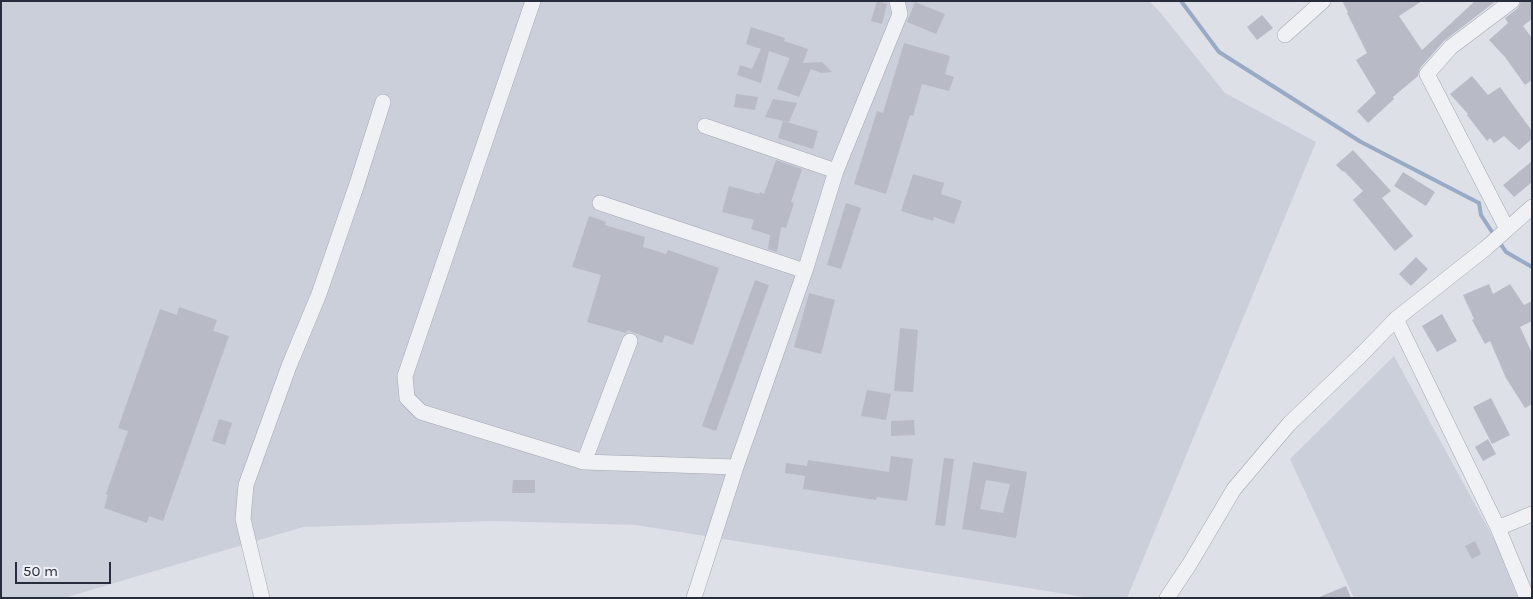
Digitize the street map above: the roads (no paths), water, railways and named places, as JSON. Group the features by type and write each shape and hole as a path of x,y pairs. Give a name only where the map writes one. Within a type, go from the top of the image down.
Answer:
{"street":[{"path":"533,1 405,376 407,398 421,412 584,462 736,467"},
{"path":"694,598 736,467 806,271 836,171 900,14 897,1"},
{"path":"1285,35 1323,1"},
{"path":"1508,229 1427,74 1451,47 1512,1"},
{"path":"262,598 243,519 246,485 289,366 319,294 383,102"},
{"path":"705,126 836,171"},
{"path":"600,202 806,271"},
{"path":"1167,598 1189,565 1234,488 1289,424 1396,319 1486,248 1532,207"},
{"path":"1396,319 1498,528 1527,598"},
{"path":"584,462 630,341"},
{"path":"1498,528 1532,514"}],"waterway":[{"path":"1181,1 1219,52 1361,142 1479,203 1481,215 1494,235"},
{"path":"1498,240 1506,252 1532,267"}]}
